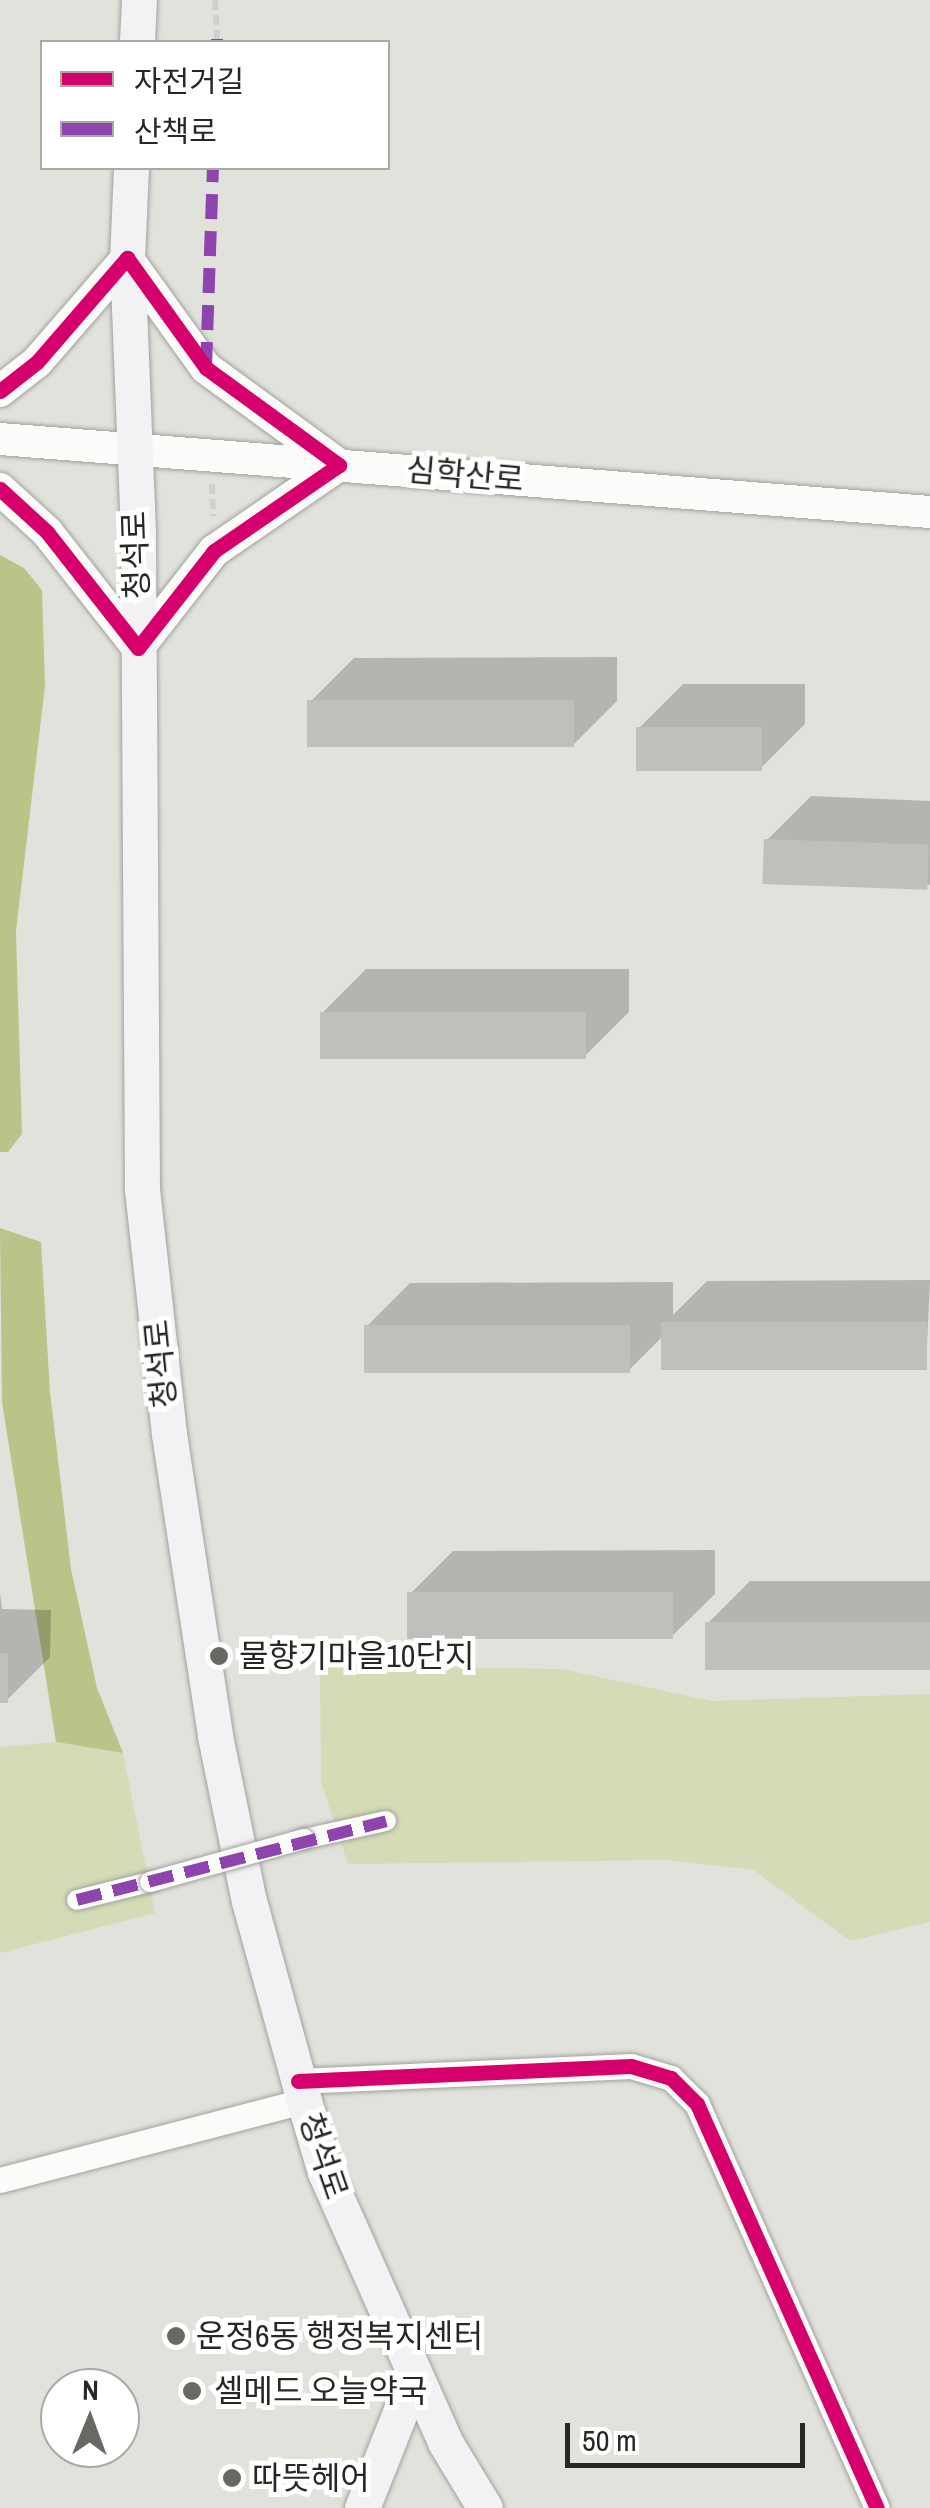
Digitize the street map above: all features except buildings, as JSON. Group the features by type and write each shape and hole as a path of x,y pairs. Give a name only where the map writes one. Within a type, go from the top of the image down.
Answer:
{"main road":[{"path":"137,40 139,0"},
{"name":"청석로","path":"131,170 127,258 138,648 142,1189 160,1359 215,1736 249,1901 326,2172 444,2442 485,2508"},
{"path":"362,2508 414,2374"}],"street":[{"path":"0,392 37,362 127,258 206,368 339,465 214,551 138,648 48,532 0,489"},
{"name":"심학산로","path":"0,439 131,445 930,512"},
{"path":"77,1900 386,1821"},
{"path":"0,2180 301,2091 630,2066 671,2078 697,2104 877,2508"}],"path":[{"path":"215,0 217,38"}],"green space":[{"path":"0,555 24,568 42,590 45,686 16,931 22,1134 8,1152 0,1152"},
{"path":"0,1228 41,1242 50,1392 71,1569 97,1688 123,1753 56,1742 2,1402"},
{"path":"320,1666 561,1669 712,1701 930,1694 930,1922 850,1941 754,1870 668,1860 348,1864 321,1782"},
{"path":"56,1742 123,1753 155,1913 0,1953 0,1747"}],"marked path":[{"path":"206,367 213,170"},
{"path":"77,1900 386,1821"}],"cycle path":[{"path":"0,391 37,362 127,258 206,368 339,465 214,551 138,648 47,532 0,489"},
{"path":"298,2081 631,2066 671,2078 697,2104 877,2508"}],"place":[{"name":"물향기마을10단지","path":"219,1656"},
{"name":"운정6동 행정복지센터","path":"176,2336"},
{"name":"셀메드 오늘약국","path":"192,2391"},
{"name":"따뜻헤어","path":"232,2478"}]}
